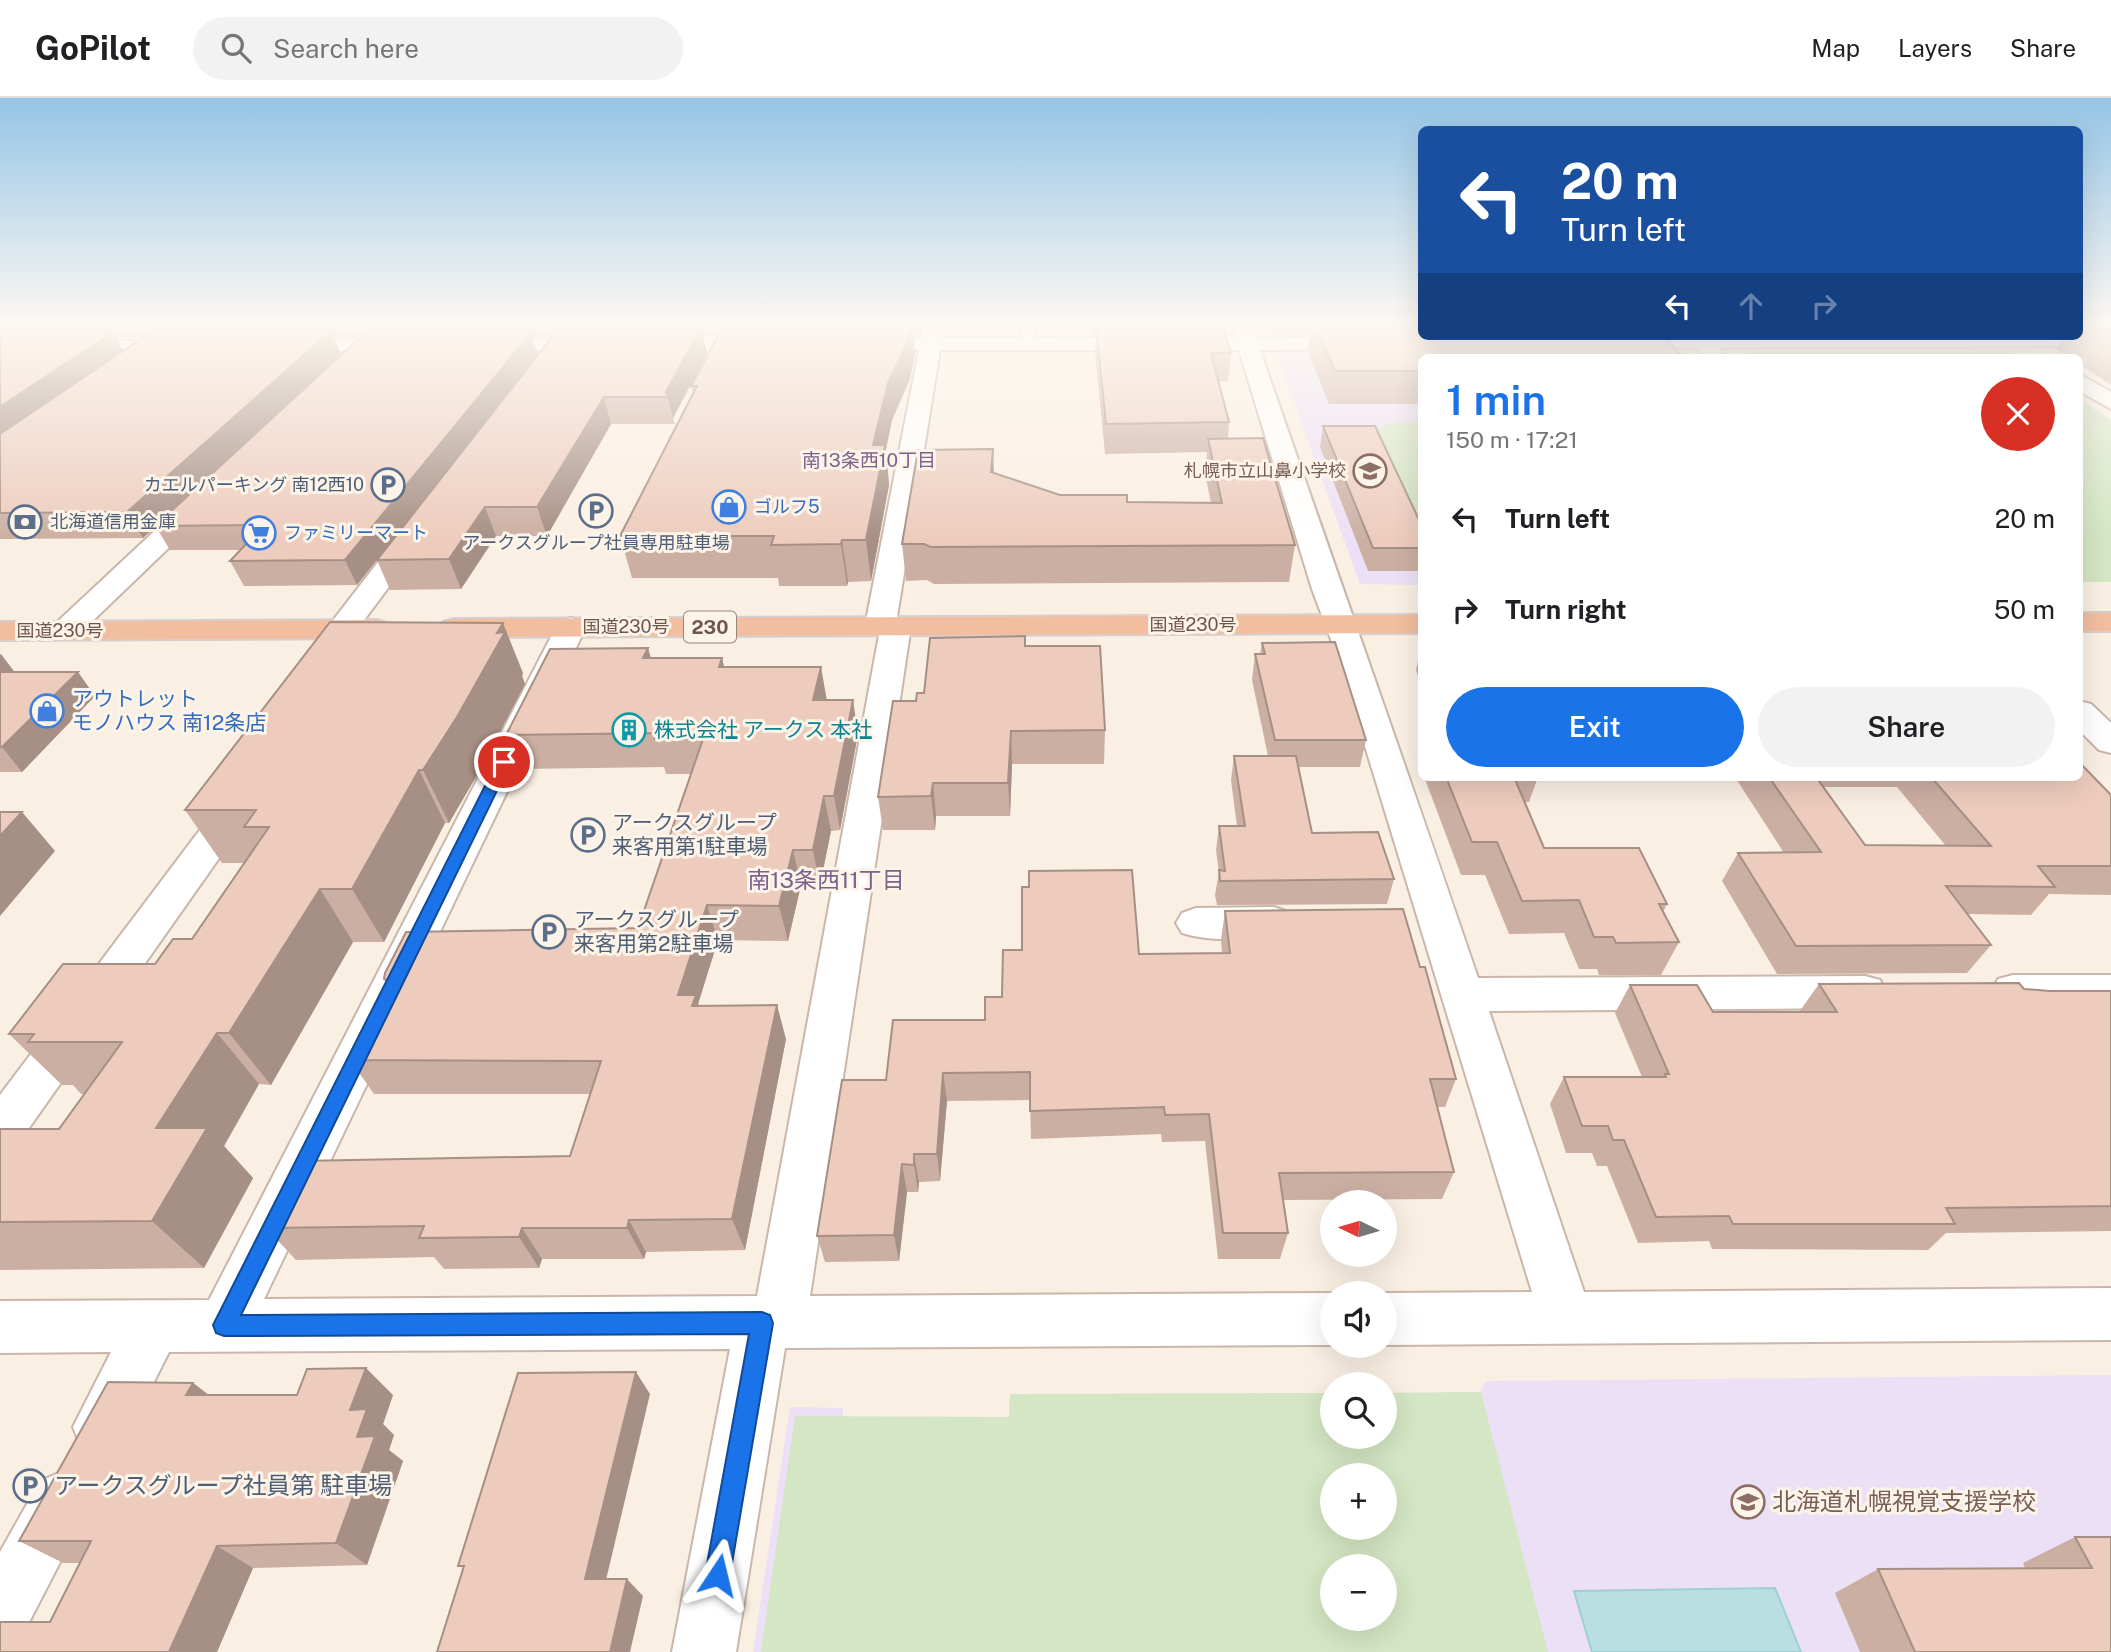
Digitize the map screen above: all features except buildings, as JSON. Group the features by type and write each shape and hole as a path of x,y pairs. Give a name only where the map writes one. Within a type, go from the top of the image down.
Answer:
{"highway":[{"path":"2083,622 2111,622"},
{"name":"国道230号","path":"0,631 66,630 348,641 413,628 1418,624"}],"street":[{"path":"704,1652 771,1323 888,626 923,396"},
{"path":"1265,396 1327,589 1341,624 1417,920 1461,995 1566,1318"},
{"path":"66,630 223,482"},
{"path":"348,641 428,516"},
{"path":"224,1325 571,627"},
{"path":"2083,715 2111,742"},
{"path":"0,1131 258,776"},
{"path":"1196,923 1317,922"},
{"path":"1973,992 2111,990"},
{"path":"1461,995 1904,992"},
{"path":"1397,1319 2111,1314"},
{"path":"0,1327 1320,1319"},
{"path":"0,1614 154,1326"}],"shaded area":[{"name":"札幌市立山鼻小学校","path":"1291,396 1418,396 1418,585 1360,584"},
{"name":"北海道札幌視覚支援学校","path":"2111,1375 2111,1652 753,1652 790,1407 843,1408 843,1417 1009,1417 1010,1394 1320,1393 1320,1449 1397,1449 1397,1393 1480,1392 1486,1381"}],"green space":[{"path":"2083,402 2111,420 2111,582 2083,582"},
{"path":"1388,423 1418,423 1418,528 1366,437"},
{"path":"1481,1392 1548,1652 761,1652 795,1416 1009,1417 1010,1394 1320,1393 1320,1449 1397,1449 1397,1393"}],"water":[{"path":"1775,1588 1801,1652 1592,1652 1574,1591"}],"place":[{"name":"札幌市立山鼻小学校","path":"1370,471"},
{"name":"カエルパーキング 南12西10","path":"388,485"},
{"name":"ゴルフ5","path":"729,507"},
{"name":"アークスグループ社員専用駐車場","path":"596,511"},
{"name":"北海道信用金庫","path":"25,522"},
{"name":"ファミリーマート","path":"259,533"},
{"name":"アウトレット モノハウス 南12条店","path":"47,711"},
{"name":"株式会社 アークス 本社","path":"629,730"},
{"name":"アークスグループ 来客用第1駐車場","path":"588,835"},
{"name":"アークスグループ 来客用第2駐車場","path":"549,932"},
{"name":"アークスグループ社員第 駐車場","path":"30,1486"},
{"name":"北海道札幌視覚支援学校","path":"1748,1502"}],"district":[{"name":"南13条西10丁目","path":"869,460"},
{"name":"南13条西11丁目","path":"826,880"}],"route":[{"path":"504,762 224,1325 762,1323 718,1575"}]}
